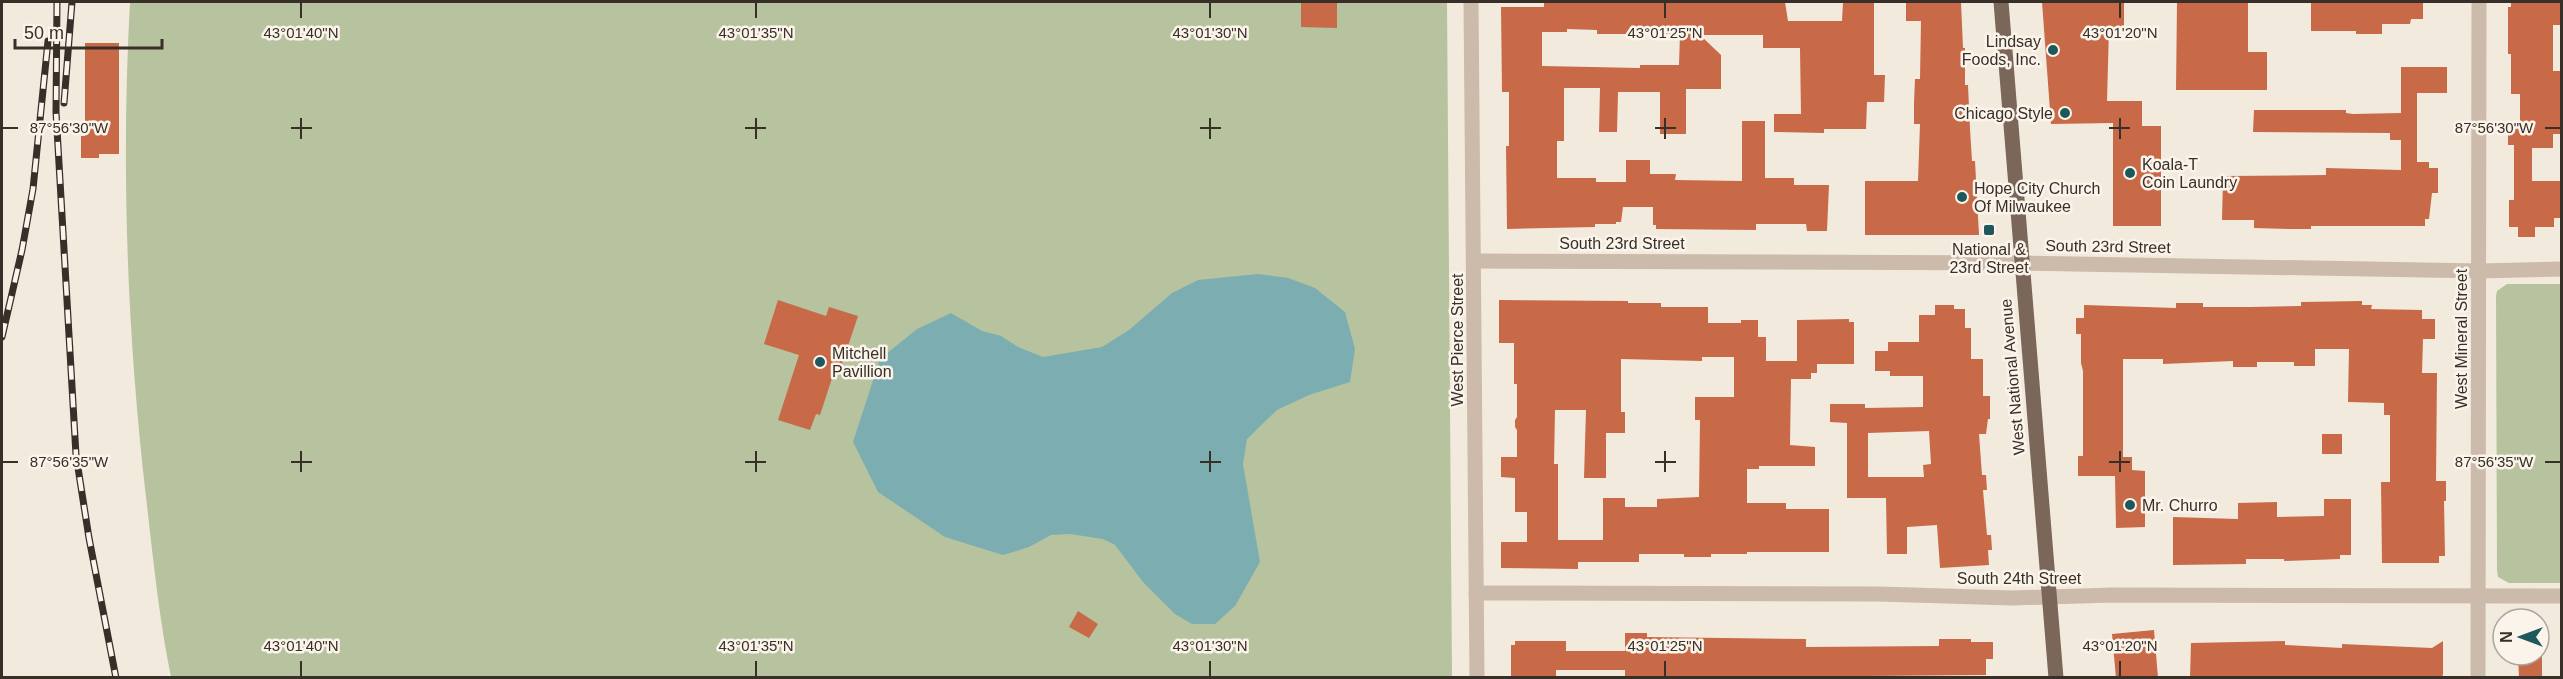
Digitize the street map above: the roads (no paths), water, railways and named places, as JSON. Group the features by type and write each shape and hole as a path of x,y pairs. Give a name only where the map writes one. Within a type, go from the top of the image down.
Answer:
{"main road":[{"name":"West National Avenue","path":"2001,2 2056,678"}],"street":[{"name":"West Pierce Street","path":"1471,2 1477,678"},
{"name":"West Mineral Street","path":"2478,678 2480,2"},
{"name":"South 23rd Street","path":"1474,261 2021,262 2480,271 2562,269"},
{"name":"South 24th Street","path":"1476,593 1878,594 2048,597 2113,595 2562,596"}],"water":[{"path":"1258,274 1288,278 1315,288 1345,312 1355,349 1350,382 1309,395 1277,410 1247,439 1243,464 1260,562 1235,606 1215,624 1192,624 1175,614 1143,582 1115,545 1103,539 1070,534 1051,535 1029,547 1003,555 945,537 878,492 853,442 880,359 917,329 951,313 982,331 1001,336 1018,347 1043,357 1102,347 1129,330 1172,293 1198,280"}],"railway":[{"path":"57,2 56,112 76,455 89,538 116,678"},
{"path":"64,103 72,2"},
{"path":"2,337 33,189 48,41"}],"place":[{"name":"Lindsay Foods, Inc.","path":"2053,50"},
{"name":"Chicago Style","path":"2065,113"},
{"name":"Koala-T Coin Laundry","path":"2130,173"},
{"name":"Hope City Church Of Milwaukee","path":"1962,197"},
{"name":"National & 23rd Street","path":"1989,230"},
{"name":"Mitchell Pavillion","path":"820,362"},
{"name":"Mr. Churro","path":"2130,505"}]}
